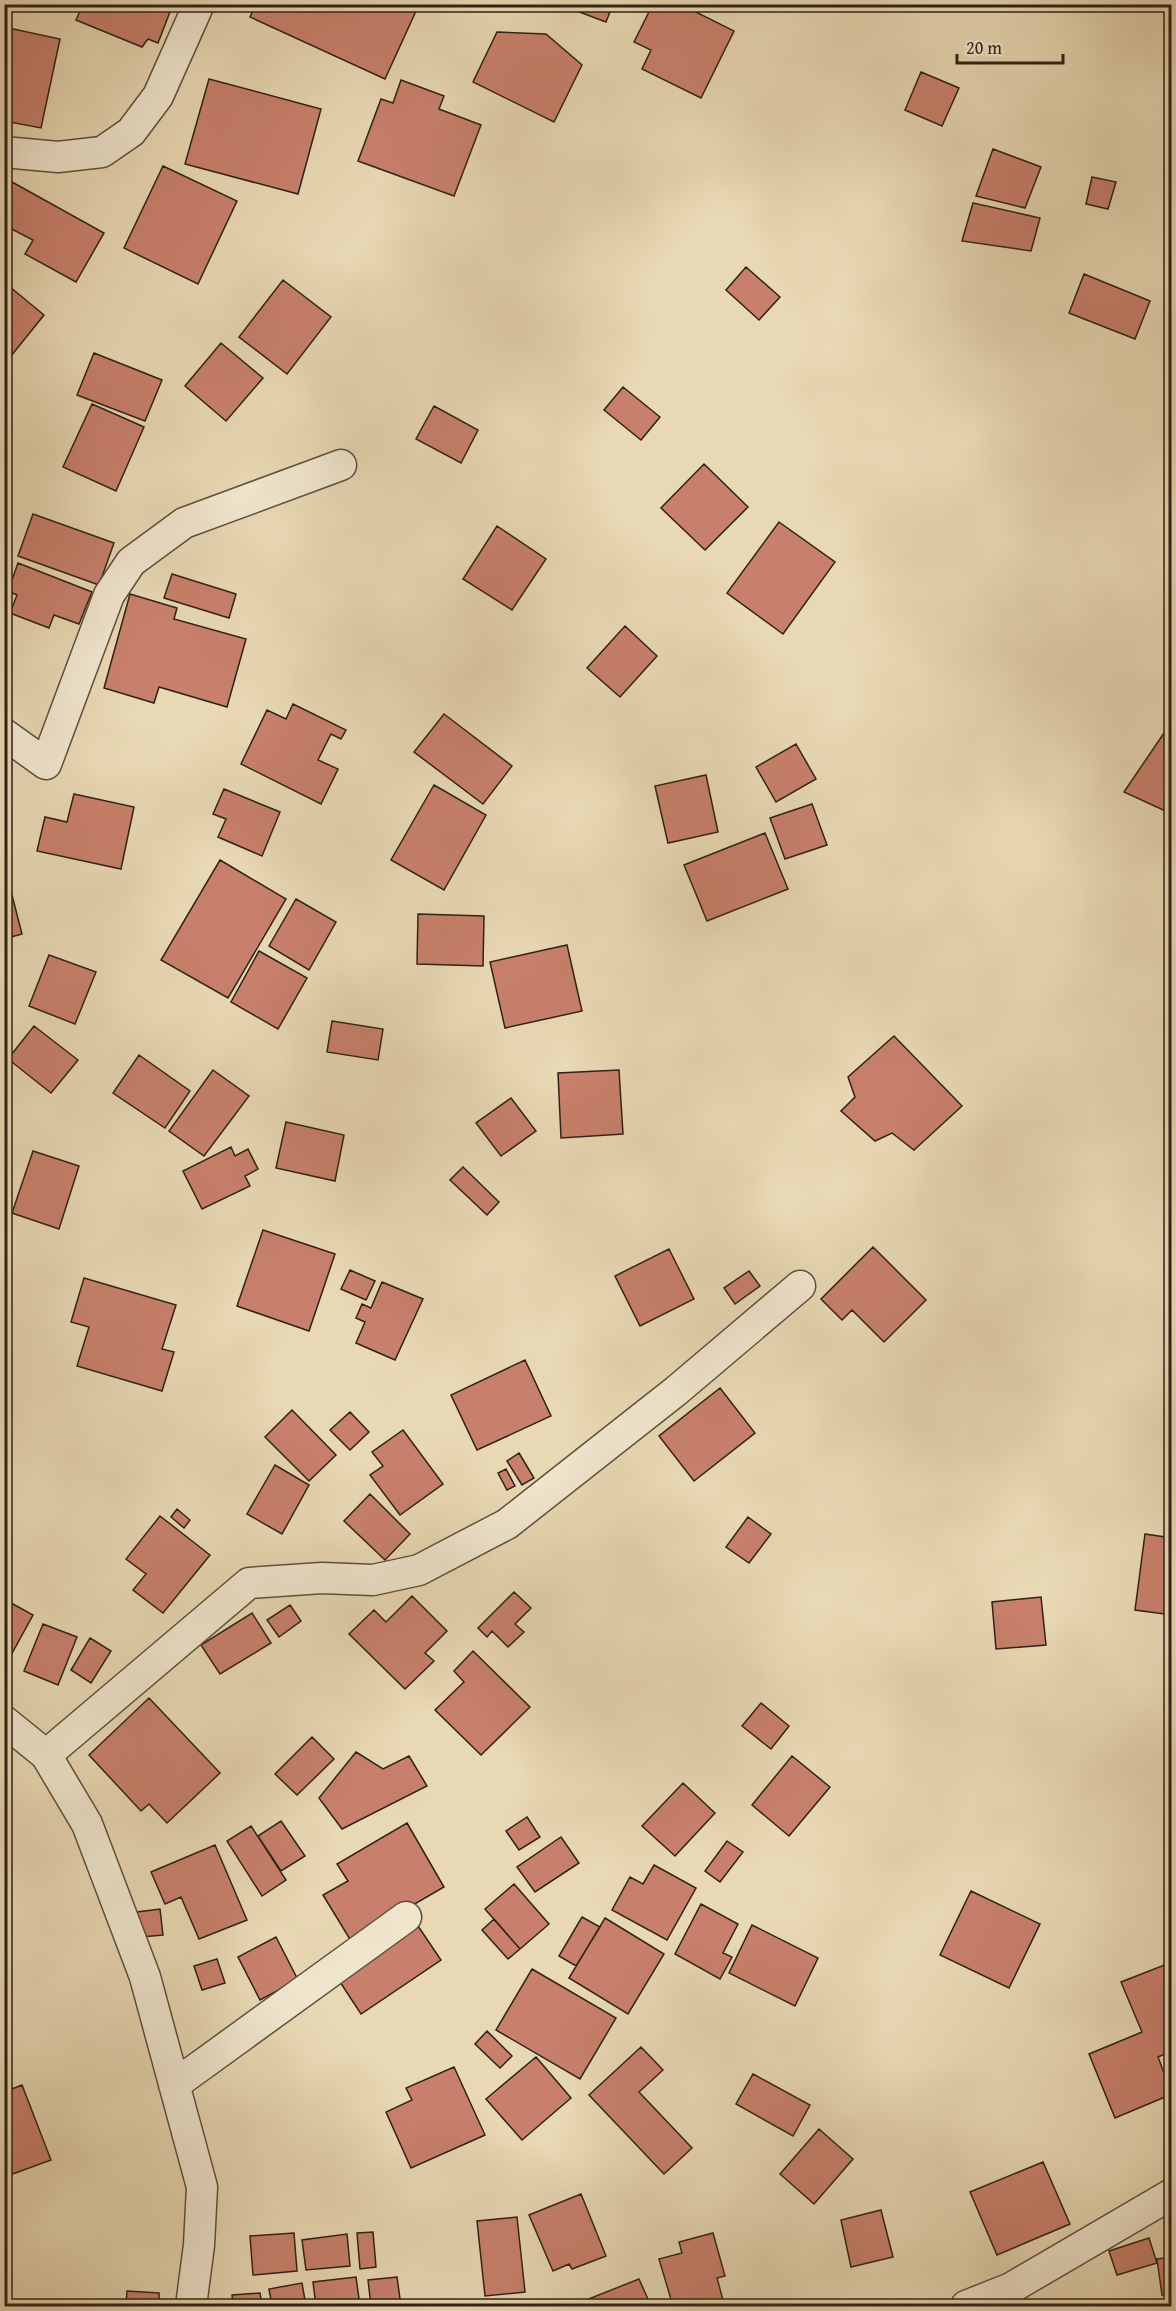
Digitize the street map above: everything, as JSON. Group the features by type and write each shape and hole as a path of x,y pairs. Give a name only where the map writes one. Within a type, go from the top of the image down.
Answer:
{"street":[{"path":"4,152 58,157 102,152 132,132 158,96 199,4"},
{"path":"4,734 46,764 109,596 131,562 184,524 341,465"},
{"path":"46,1755 249,1583 322,1578 373,1580 418,1570 507,1524 676,1391 800,1286"},
{"path":"4,1721 46,1755 91,1835 145,1977 202,2187 191,2307"},
{"path":"174,2085 406,1917"},
{"path":"966,2307 1011,2288 1172,2194"}],"building":[{"path":"83,4 173,4 158,43 148,39 142,47 76,20"},
{"path":"256,4 401,4 416,11 385,79 250,17"},
{"path":"558,4 613,4 606,22"},
{"path":"653,4 680,4 734,31 701,98 642,69 651,50 634,42"},
{"path":"4,27 60,39 41,128 4,121"},
{"path":"497,32 546,34 582,65 554,122 473,82"},
{"path":"921,72 959,88 942,126 905,110"},
{"path":"209,79 321,109 298,194 185,164"},
{"path":"401,80 444,96 439,109 481,125 454,196 358,161 381,99 393,103"},
{"path":"993,149 1041,167 1025,208 976,196"},
{"path":"163,166 237,201 198,284 124,248"},
{"path":"1092,177 1116,182 1108,209 1086,204"},
{"path":"12,182 104,233 76,282 25,254 33,240 4,225 4,196"},
{"path":"973,203 1040,218 1031,251 962,241"},
{"path":"746,267 780,297 759,320 726,290"},
{"path":"1084,274 1150,301 1135,339 1069,313"},
{"path":"283,280 331,317 287,374 239,337"},
{"path":"4,282 44,315 7,361 4,359"},
{"path":"221,343 263,378 226,421 185,386"},
{"path":"94,353 162,380 145,421 77,395"},
{"path":"623,387 660,417 641,440 604,410"},
{"path":"92,404 144,427 116,491 63,467"},
{"path":"434,406 478,430 461,463 416,439"},
{"path":"704,464 748,507 705,550 661,508"},
{"path":"33,514 114,543 99,585 18,556"},
{"path":"779,522 835,562 783,634 727,593"},
{"path":"497,526 546,559 512,610 463,579"},
{"path":"18,563 92,592 79,624 54,615 49,628 10,613 17,595 8,591"},
{"path":"172,574 236,594 229,618 164,598"},
{"path":"130,594 177,608 174,619 246,639 227,707 159,687 154,703 104,688"},
{"path":"625,626 657,656 620,697 587,668"},
{"path":"293,704 346,730 341,739 331,734 318,760 338,769 321,804 241,764 267,710 286,719"},
{"path":"444,714 512,766 483,804 414,752"},
{"path":"1164,733 1172,737 1172,814 1124,792"},
{"path":"796,744 816,779 776,802 756,767"},
{"path":"706,775 718,832 668,843 655,786"},
{"path":"434,785 486,815 444,890 391,860"},
{"path":"224,789 280,812 262,856 218,837 226,819 213,814"},
{"path":"74,794 134,807 121,869 37,851 45,817 67,822"},
{"path":"812,804 827,845 785,859 770,818"},
{"path":"765,833 788,889 707,921 684,865"},
{"path":"220,860 286,899 228,998 161,960"},
{"path":"4,869 22,934 4,939"},
{"path":"296,899 336,922 309,970 269,946"},
{"path":"418,914 484,916 483,966 417,964"},
{"path":"567,945 582,1011 505,1028 490,962"},
{"path":"259,951 307,978 278,1029 231,1002"},
{"path":"49,955 96,972 75,1024 29,1006"},
{"path":"332,1021 383,1029 378,1060 327,1052"},
{"path":"34,1026 78,1060 51,1093 8,1059"},
{"path":"894,1036 962,1106 914,1150 892,1133 875,1141 841,1111 855,1097 848,1077"},
{"path":"139,1055 190,1091 165,1128 113,1093"},
{"path":"213,1070 249,1096 204,1156 169,1131"},
{"path":"619,1070 623,1134 561,1138 558,1073"},
{"path":"511,1098 536,1131 501,1156 476,1123"},
{"path":"286,1122 344,1135 335,1181 276,1168"},
{"path":"231,1147 235,1156 248,1149 258,1169 245,1176 250,1186 202,1209 183,1171"},
{"path":"33,1151 79,1166 59,1229 12,1213"},
{"path":"463,1167 499,1202 487,1215 450,1180"},
{"path":"263,1230 335,1254 309,1331 237,1306"},
{"path":"873,1247 926,1300 884,1342 852,1310 842,1320 821,1299"},
{"path":"669,1249 694,1299 640,1326 615,1276"},
{"path":"350,1270 375,1281 366,1300 341,1289"},
{"path":"749,1271 760,1286 735,1304 724,1288"},
{"path":"84,1278 176,1305 162,1349 174,1352 162,1391 77,1366 89,1327 71,1322"},
{"path":"382,1282 423,1299 395,1360 356,1343 365,1322 356,1318 362,1304 371,1308"},
{"path":"525,1360 551,1416 477,1450 451,1395"},
{"path":"720,1388 755,1433 694,1481 659,1436"},
{"path":"292,1410 336,1455 309,1481 265,1437"},
{"path":"350,1412 369,1432 350,1450 330,1430"},
{"path":"403,1430 443,1484 400,1515 370,1475 383,1466 372,1452"},
{"path":"519,1453 534,1478 522,1485 507,1461"},
{"path":"275,1465 309,1485 282,1534 247,1514"},
{"path":"506,1469 515,1486 507,1490 498,1473"},
{"path":"370,1494 410,1534 385,1560 344,1521"},
{"path":"177,1509 190,1520 184,1528 171,1517"},
{"path":"160,1516 210,1555 163,1613 133,1590 146,1574 126,1559"},
{"path":"748,1517 771,1534 749,1563 726,1547"},
{"path":"1145,1534 1172,1538 1172,1615 1135,1610"},
{"path":"514,1592 531,1608 515,1624 524,1632 508,1647 492,1631 487,1637 478,1628"},
{"path":"412,1596 447,1631 425,1653 434,1661 405,1689 349,1634 374,1610 386,1622"},
{"path":"1041,1597 1046,1645 996,1649 992,1602"},
{"path":"4,1599 33,1615 10,1657 4,1654"},
{"path":"290,1605 301,1621 279,1637 267,1620"},
{"path":"252,1613 271,1643 220,1674 201,1645"},
{"path":"43,1624 77,1637 58,1685 24,1671"},
{"path":"90,1638 111,1651 91,1683 71,1670"},
{"path":"473,1651 530,1707 481,1755 435,1710 464,1682 454,1671"},
{"path":"149,1698 220,1773 167,1823 149,1804 141,1811 89,1755"},
{"path":"761,1703 789,1726 771,1749 742,1726"},
{"path":"312,1737 334,1759 297,1795 275,1774"},
{"path":"356,1752 383,1769 409,1756 427,1786 342,1829 319,1798"},
{"path":"792,1756 830,1787 789,1836 752,1805"},
{"path":"683,1783 715,1813 675,1856 642,1826"},
{"path":"527,1817 540,1837 519,1850 506,1831"},
{"path":"281,1821 305,1856 281,1871 258,1836"},
{"path":"407,1823 444,1887 351,1941 323,1895 348,1881 337,1864"},
{"path":"251,1826 286,1880 262,1896 227,1841"},
{"path":"561,1837 579,1863 535,1892 517,1867"},
{"path":"727,1841 743,1852 720,1882 705,1871"},
{"path":"215,1845 247,1920 199,1939 181,1897 165,1904 151,1872"},
{"path":"654,1865 696,1888 667,1940 612,1910 630,1877 643,1884"},
{"path":"514,1884 549,1924 520,1949 485,1909"},
{"path":"971,1891 1040,1924 1009,1988 940,1955"},
{"path":"701,1904 738,1924 723,1953 732,1957 720,1979 675,1954"},
{"path":"160,1909 163,1935 141,1937 137,1912"},
{"path":"582,1917 600,1927 576,1966 559,1956"},
{"path":"605,1918 664,1954 628,2014 569,1978"},
{"path":"494,1919 520,1949 508,1959 482,1930"},
{"path":"752,1925 818,1958 795,2006 729,1973"},
{"path":"418,1926 441,1960 361,2014 338,1979"},
{"path":"276,1937 298,1980 260,2000 238,1957"},
{"path":"217,1959 225,1983 202,1990 194,1966"},
{"path":"1172,1962 1172,2051 1158,2057 1172,2094 1115,2118 1089,2054 1142,2032 1121,1982"},
{"path":"532,1969 616,2018 580,2079 496,2030"},
{"path":"487,2031 512,2056 500,2068 475,2044"},
{"path":"641,2047 663,2070 639,2092 692,2148 664,2174 589,2095"},
{"path":"536,2057 571,2098 522,2140 486,2099"},
{"path":"454,2067 485,2135 411,2168 386,2112 412,2100 406,2088"},
{"path":"753,2074 810,2105 793,2136 736,2104"},
{"path":"22,2085 51,2160 7,2176 4,2171 4,2092"},
{"path":"819,2129 853,2159 814,2204 780,2174"},
{"path":"1043,2162 1070,2224 997,2255 970,2192"},
{"path":"581,2194 606,2256 572,2269 569,2264 553,2271 529,2215"},
{"path":"881,2210 893,2257 851,2267 841,2220"},
{"path":"517,2217 525,2292 485,2296 477,2221"},
{"path":"373,2232 376,2267 360,2269 357,2233"},
{"path":"294,2233 297,2271 253,2275 250,2236"},
{"path":"713,2233 725,2276 717,2278 723,2300 700,2306 673,2306 659,2259 682,2253 679,2242"},
{"path":"347,2234 350,2266 306,2270 302,2240"},
{"path":"1149,2238 1157,2263 1117,2275 1109,2251"},
{"path":"1172,2257 1172,2294 1162,2295 1157,2259"},
{"path":"356,2277 360,2306 316,2306 313,2282"},
{"path":"397,2277 401,2306 371,2306 368,2280"},
{"path":"639,2279 651,2306 571,2306"},
{"path":"302,2283 306,2306 272,2306 269,2289"},
{"path":"127,2291 159,2293 159,2306 126,2306"},
{"path":"260,2293 262,2306 233,2306 232,2295"}]}
